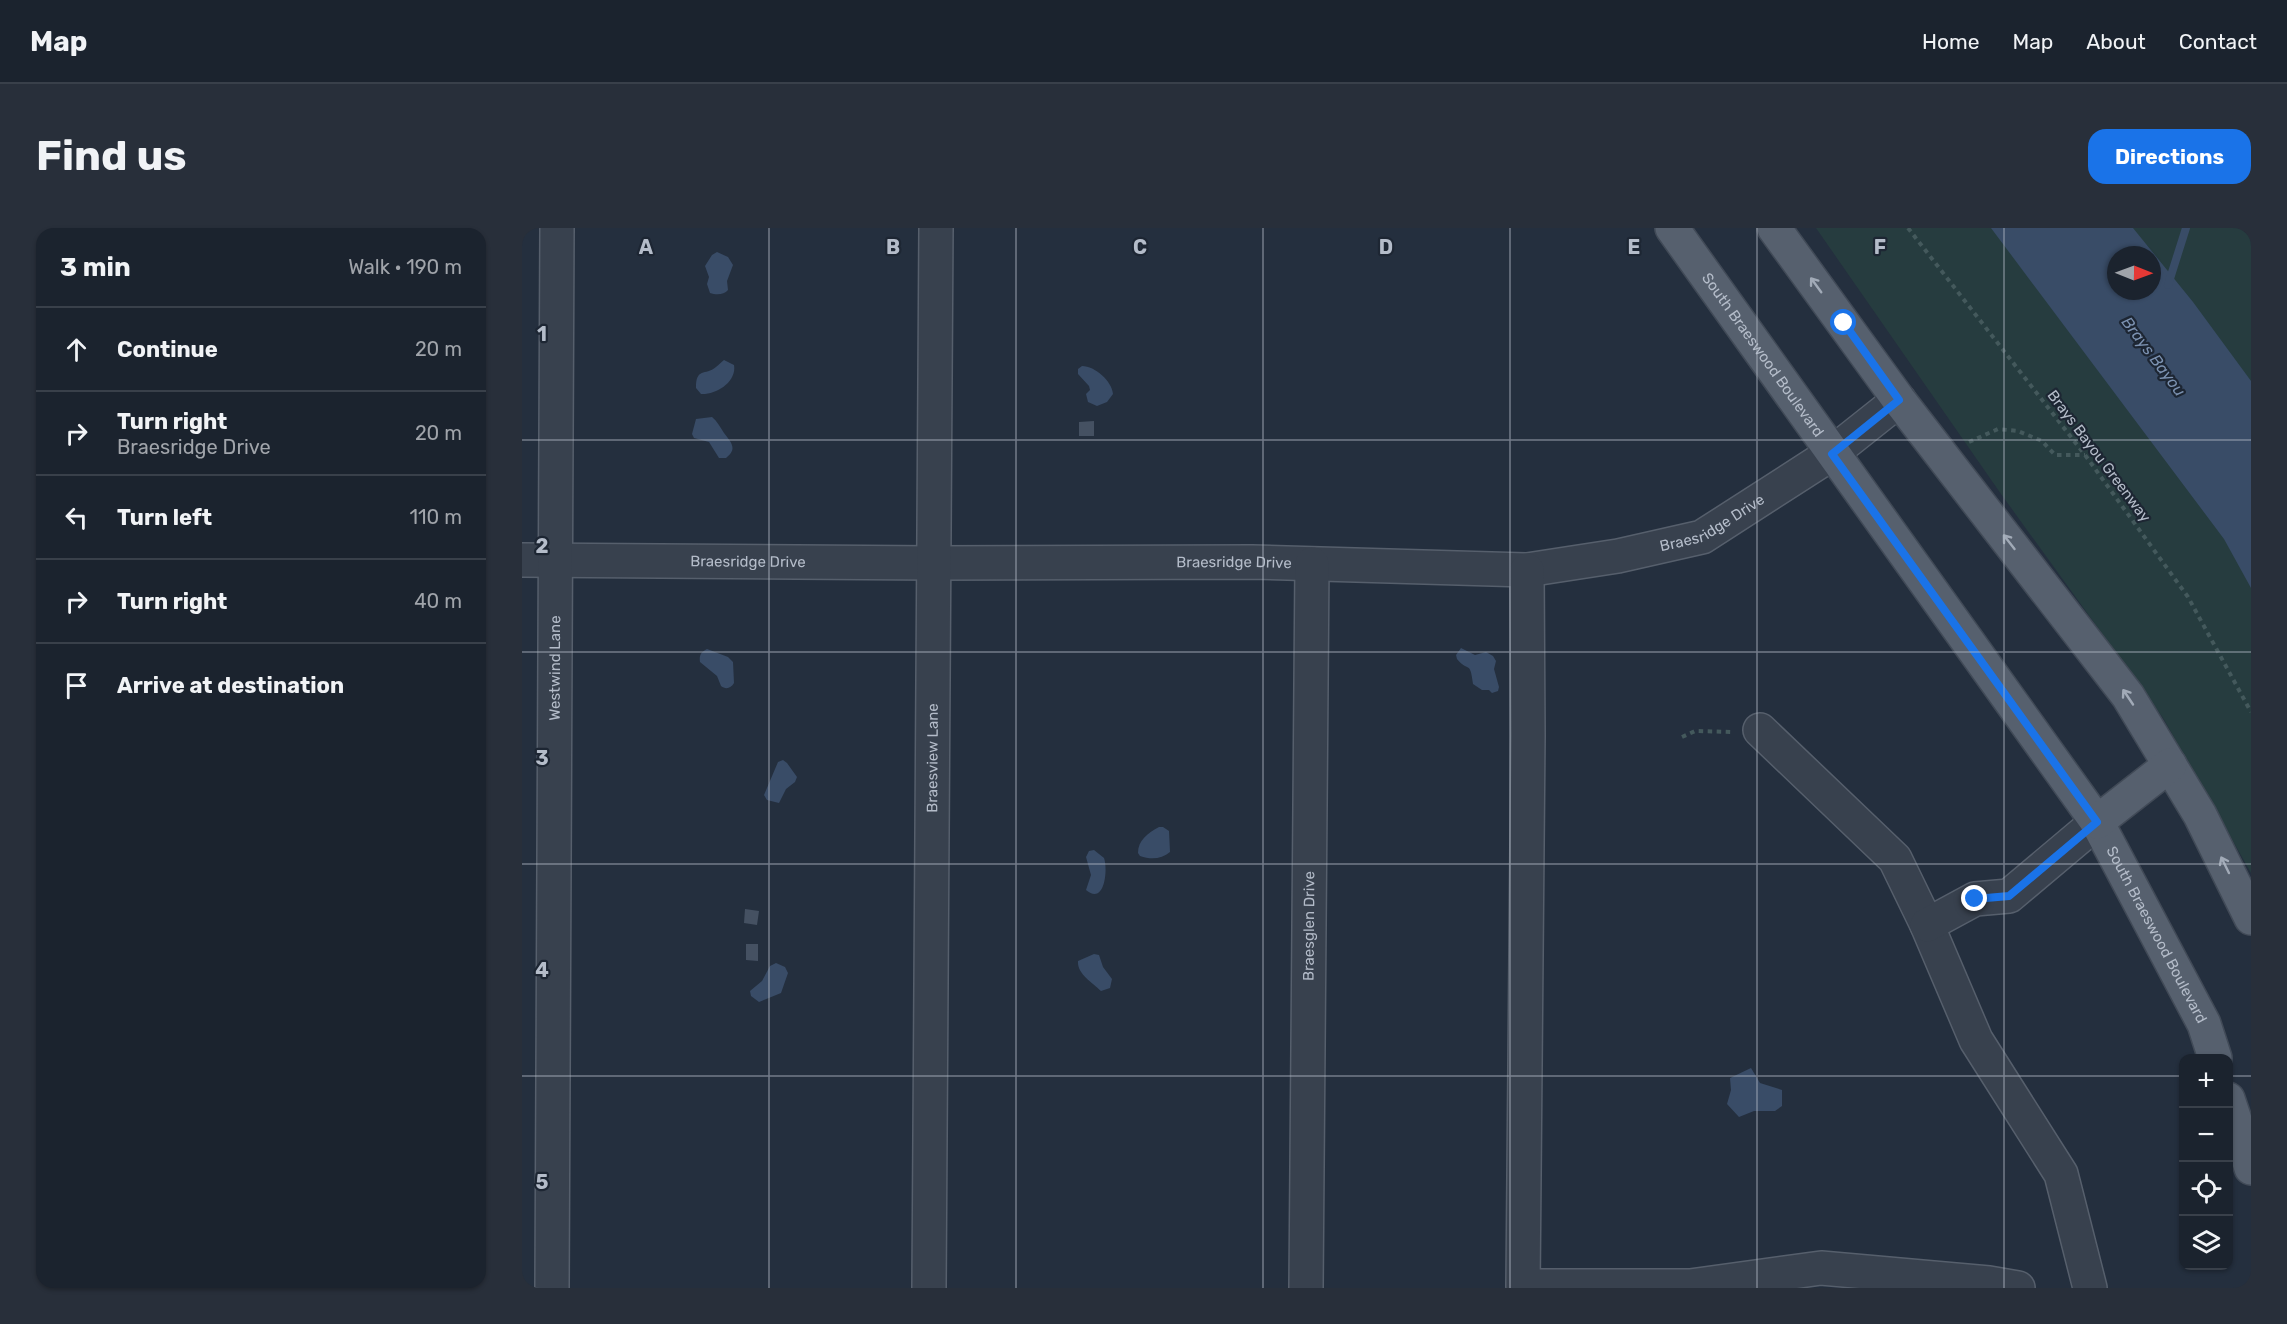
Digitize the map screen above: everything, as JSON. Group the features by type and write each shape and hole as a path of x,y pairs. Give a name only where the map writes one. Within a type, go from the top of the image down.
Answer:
{"main road":[{"name":"South Braeswood Boulevard","path":"1672,228 2097,822 2204,1024 2213,1054"},
{"path":"1774,228 1899,400 2128,696 2200,815 2251,918"},
{"path":"2097,822 2170,765"},
{"path":"2232,1108 2251,1168"}],"street":[{"name":"Westwind Lane","path":"552,1288 557,228"},
{"name":"Braesview Lane","path":"929,1288 936,228"},
{"name":"Braesridge Drive","path":"522,560 934,563 1252,562 1527,570 1618,556 1702,537 1832,454 1899,400"},
{"name":"Braesglen Drive","path":"1305,1288 1312,564"},
{"path":"1527,570 1528,748 1523,1286 1690,1286 1821,1268 1989,1283 2018,1288"},
{"path":"1761,731 1895,859 1927,925 1976,1040 2061,1174 2090,1288"},
{"path":"1927,925 1975,899 2009,896 2097,822"}],"path":[{"name":"Brays Bayou Greenway","path":"1908,228 2085,455 2188,597 2251,712"},
{"path":"1962,433 1967,443 1998,429 2018,431 2042,441 2055,455 2085,455"},
{"path":"1682,737 1695,731 1761,731"}],"green space":[{"path":"1816,228 2251,228 2251,873 2163,718 2001,494"}],"water":[{"name":"Brays Bayou","path":"1991,228 2133,228 2148,246 2107,246 2107,300 2161,300 2161,263 2251,381 2251,588 2224,539"},
{"path":"717,252 728,257 733,265 727,281 728,290 717,294 710,293 707,284 709,277 705,266 712,255"},
{"path":"724,360 734,365 729,382 719,390 701,394 696,388 699,374 712,370"},
{"path":"1082,366 1097,371 1110,384 1113,394 1107,402 1097,406 1088,402 1086,394 1090,390 1089,386 1078,374 1078,369"},
{"path":"712,417 732,446 732,452 726,458 719,458 709,442 694,438 692,434 696,419"},
{"path":"1461,648 1475,655 1486,652 1493,656 1496,661 1494,669 1498,691 1492,693 1473,684 1470,669 1457,659 1456,655"},
{"path":"707,649 728,657 733,662 734,683 730,687 721,686 717,676 700,662 701,654"},
{"path":"783,760 797,777 795,782 786,789 779,803 767,800 764,795 778,762"},
{"path":"1159,827 1169,831 1170,852 1156,858 1140,856 1138,848 1142,841"},
{"path":"1094,850 1104,858 1106,870 1101,890 1092,894 1086,890 1091,875 1086,857 1089,851"},
{"path":"1094,954 1099,955 1103,967 1112,979 1110,988 1101,991 1082,974 1078,966 1078,961"},
{"path":"776,963 785,967 788,973 781,993 759,1002 751,996 750,991 762,981 770,966"},
{"path":"1751,1068 1760,1083 1782,1090 1782,1106 1775,1111 1754,1111 1739,1117 1727,1104 1731,1090 1730,1078"}],"building":[{"path":"1094,421 1094,436 1079,436 1079,422"},
{"path":"745,909 759,911 757,925 744,923"},
{"path":"746,944 758,944 758,961 746,960"}],"waterway":[{"path":"2168,285 2186,228"}],"route":[{"path":"1844,323 1899,400 1832,454 2097,822 2009,896 1975,899"}]}
